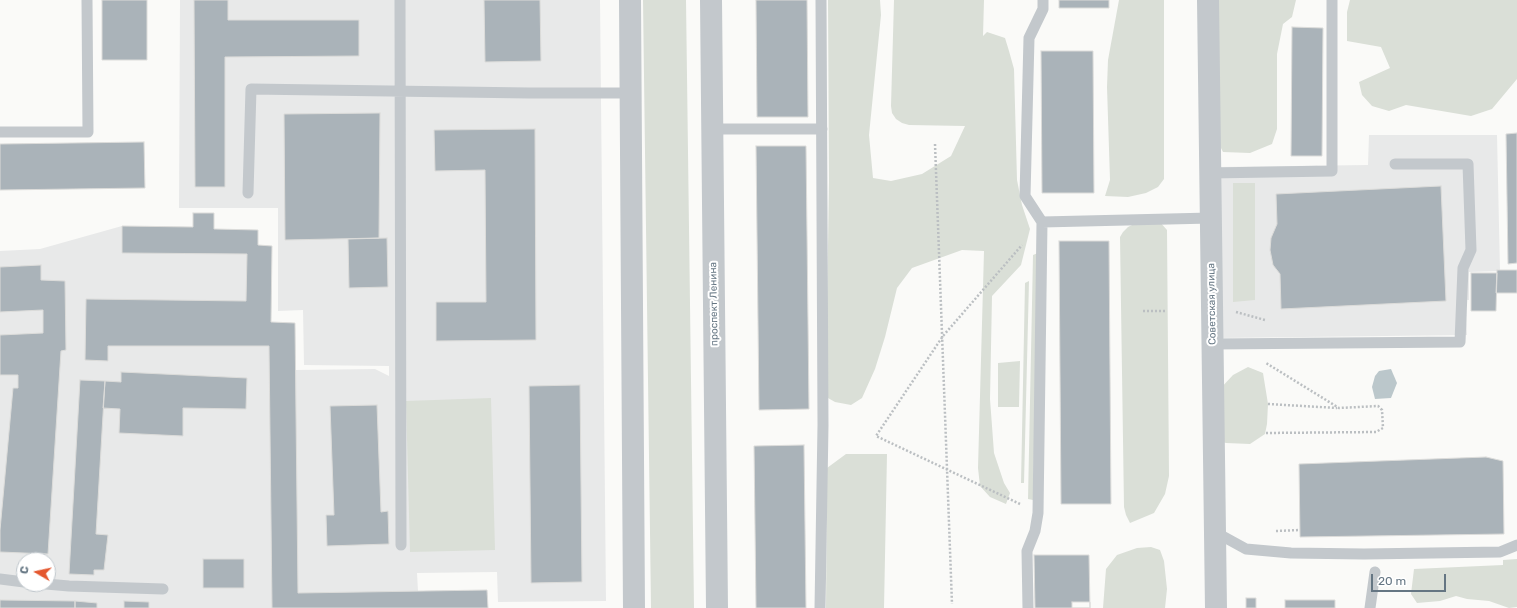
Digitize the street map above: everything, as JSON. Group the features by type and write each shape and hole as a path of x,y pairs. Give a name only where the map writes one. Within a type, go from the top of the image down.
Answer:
{"street":[{"path":"630,0 634,608"},
{"name":"проспект Ленина","path":"711,0 717,608"},
{"name":"Советская улица","path":"1208,0 1216,608"}],"lane":[{"path":"0,132 88,132 87,0"},
{"path":"400,0 401,544"},
{"path":"820,608 823,431 821,0"},
{"path":"1028,608 1027,551 1035,531 1038,513 1042,222 1025,196 1029,38 1043,9 1043,0"},
{"path":"1210,173 1332,171 1332,0"},
{"path":"248,194 251,89 630,93"},
{"path":"712,129 822,129"},
{"path":"1212,344 1460,342 1463,268 1471,250 1468,164 1395,164"},
{"path":"1042,222 1211,218"},
{"path":"1215,532 1246,548 1291,553 1364,554 1500,552 1517,545"},
{"path":"1370,608 1375,572"},
{"path":"0,579 16,581"},
{"path":"56,585 163,589"}],"path":[{"path":"935,144 952,604"},
{"path":"1038,513 876,436 943,336 1042,222"},
{"path":"1143,311 1167,311"},
{"path":"1235,312 1264,320"},
{"path":"1265,362 1339,408"},
{"path":"1266,432 1376,432 1383,428 1382,410 1378,406 1339,408 1268,404"},
{"path":"1274,532 1300,530"}],"shaded area":[{"path":"180,0 600,0 606,601 498,602 497,572 417,573 418,591 487,590 488,608 0,608 0,251 40,249 122,226 193,227 193,213 214,213 214,229 258,230 258,245 272,246 271,322 295,323 295,370 375,369 389,376 389,366 304,365 303,310 278,311 278,208 179,208"},
{"path":"643,0 686,0 694,608 651,608"},
{"path":"828,0 880,0 881,15 869,135 873,178 891,181 922,174 951,156 965,126 909,125 896,119 892,113 894,0 984,0 983,36 987,32 1005,38 1014,69 1017,180 1022,205 1030,229 1021,265 992,296 990,399 994,453 1004,483 1010,493 1006,504 990,497 980,486 978,468 984,251 962,250 912,268 897,288 885,337 875,369 862,398 851,405 835,402 828,398 826,377 829,181"},
{"path":"1119,0 1164,0 1164,179 1158,187 1146,193 1128,197 1105,196 1110,180 1107,87 1108,60"},
{"path":"1211,0 1296,0 1292,17 1283,24 1277,54 1277,129 1272,144 1250,153 1223,152 1216,138"},
{"path":"1350,0 1517,0 1517,79 1492,109 1471,116 1406,105 1389,111 1372,106 1362,95 1359,82 1390,68 1381,47 1347,41 1347,12"},
{"path":"1369,135 1497,135 1500,271 1469,272 1469,300 1466,300 1467,335 1219,338 1218,167 1368,165"},
{"path":"1233,183 1255,183 1255,300 1233,302"},
{"path":"1140,221 1159,221 1167,230 1169,476 1165,494 1154,513 1130,523 1124,507 1120,237 1128,227"},
{"path":"1038,253 1033,500 1028,499 1033,255"},
{"path":"1029,281 1024,483 1021,483 1025,283"},
{"path":"1020,361 1019,407 998,407 998,363"},
{"path":"1248,367 1263,373 1268,404 1265,434 1250,444 1226,443 1214,439 1219,390 1233,375"},
{"path":"1391,369 1397,383 1391,398 1375,399 1372,387 1375,376 1379,371"},
{"path":"491,398 495,550 410,552 406,401"},
{"path":"846,454 887,454 884,608 826,608 827,468"},
{"path":"1151,547 1160,550 1164,561 1167,589 1165,608 1103,608 1106,569 1117,555 1137,548"},
{"path":"1517,559 1517,607 1509,608 1489,601 1467,599 1456,596 1440,601 1417,603 1411,594 1414,569 1503,565 1503,560"}],"building":[{"path":"102,0 147,0 147,60 102,60"},
{"path":"194,0 228,0 228,20 359,20 359,56 225,57 225,187 195,187"},
{"path":"484,0 540,0 541,61 485,62"},
{"path":"756,0 807,0 808,117 757,117"},
{"path":"1059,0 1109,0 1109,8 1059,8"},
{"path":"1292,27 1323,28 1322,156 1291,156"},
{"path":"1041,51 1093,51 1094,193 1042,193"},
{"path":"380,113 379,238 285,240 284,114"},
{"path":"535,129 536,340 436,341 436,302 486,302 485,170 435,171 434,130"},
{"path":"1517,133 1517,263 1508,264 1506,134"},
{"path":"144,142 145,188 0,190 0,144"},
{"path":"756,146 806,146 809,409 759,410"},
{"path":"1441,186 1446,301 1281,309 1280,274 1273,265 1270,250 1271,238 1277,224 1276,194"},
{"path":"193,213 214,213 214,229 258,230 258,245 272,246 271,322 295,323 298,593 487,590 488,608 272,608 269,346 108,346 108,361 85,360 86,299 246,301 247,254 122,253 122,226 193,227"},
{"path":"387,238 388,287 349,288 348,239"},
{"path":"1059,241 1109,241 1111,504 1061,504"},
{"path":"41,265 41,280 65,281 66,350 61,351 48,552 0,552 0,530 13,388 18,388 18,375 0,375 0,335 43,333 43,310 0,312 0,267"},
{"path":"1497,270 1517,270 1517,293 1496,293"},
{"path":"1471,273 1497,273 1496,311 1471,311"},
{"path":"121,372 247,378 246,409 183,408 183,436 119,433 120,409 103,408 105,381 121,382"},
{"path":"80,380 105,381 96,534 108,535 104,570 94,570 94,575 69,574"},
{"path":"580,385 582,582 531,583 529,386"},
{"path":"377,405 381,512 388,511 389,544 327,546 326,515 334,515 330,406"},
{"path":"804,445 806,608 756,608 754,446"},
{"path":"1486,457 1503,461 1504,534 1300,537 1299,464"},
{"path":"1034,555 1089,555 1090,608 1035,608"},
{"path":"203,559 244,559 244,588 203,588"},
{"path":"1246,598 1256,598 1256,608 1246,608"},
{"path":"0,600 75,601 75,608 0,608"},
{"path":"1285,600 1335,600 1335,608 1285,608"},
{"path":"75,601 97,603 97,608 75,608"},
{"path":"124,601 149,602 149,608 124,608"},
{"path":"1072,602 1090,602 1090,608 1072,608"}]}
